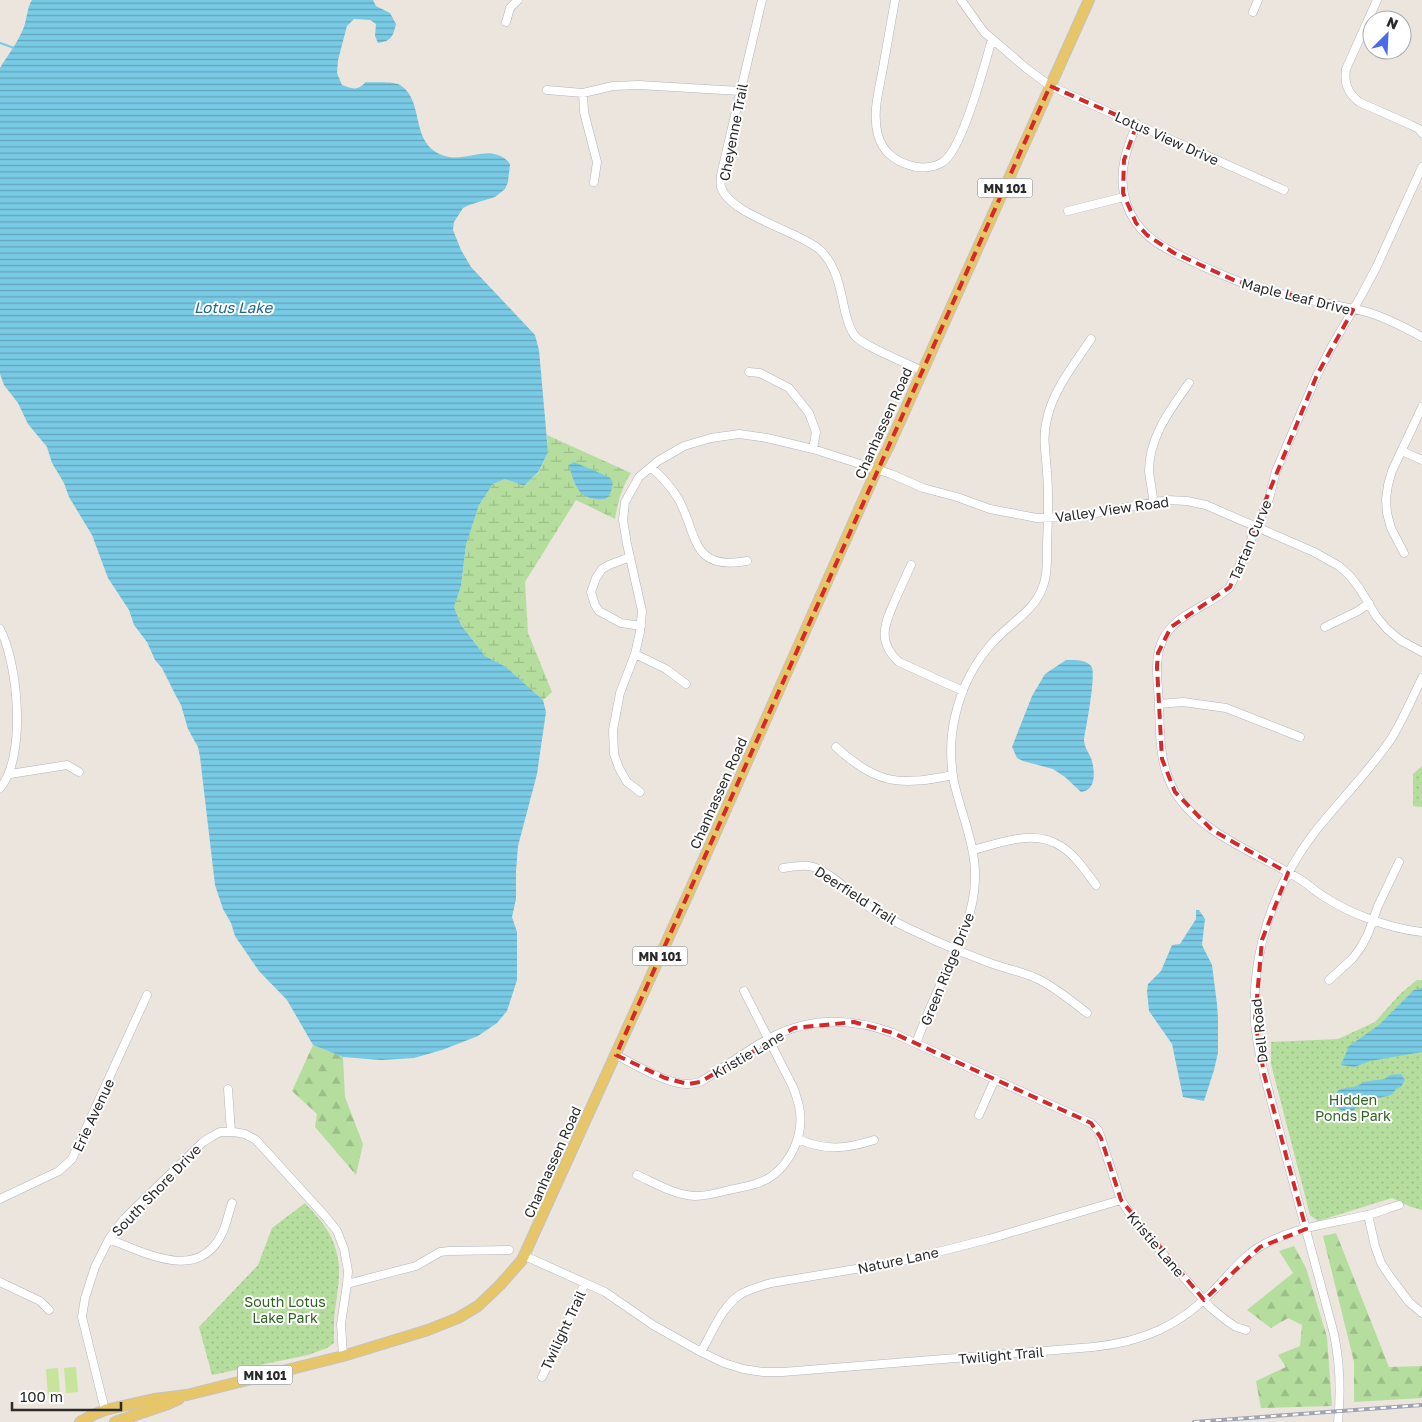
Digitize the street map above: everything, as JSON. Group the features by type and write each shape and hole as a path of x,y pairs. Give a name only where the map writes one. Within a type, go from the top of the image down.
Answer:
{"main road":[{"name":"Chanhassen Road","path":"80,1422 105,1410 154,1399 187,1395 342,1356 428,1330 458,1318 478,1306 522,1260 616,1055 877,469 1089,0"},
{"name":"Chanhassen Road","path":"115,1422 168,1404 187,1395"}],"street":[{"path":"506,22 510,8 518,0"},
{"name":"Cheyenne Trail","path":"762,0 721,175 721,187 728,198 753,216 818,249 830,261 835,272 847,319 853,334 859,340 922,371"},
{"path":"895,0 875,111 878,136 885,150 899,162 913,167 929,167 943,162 949,156 966,123 992,39"},
{"name":"Lotus View Drive","path":"961,0 984,32 1050,86 1284,190"},
{"path":"1253,12 1258,0"},
{"path":"1377,0 1346,69 1346,87 1351,96 1359,102 1420,128"},
{"path":"547,90 583,93 613,86 639,85 740,90"},
{"path":"583,93 584,112 597,162 594,182"},
{"name":"Maple Leaf Drive","path":"1137,124 1124,160 1122,176 1124,197 1136,223 1160,246 1236,281 1258,288 1363,312 1389,321 1422,337"},
{"name":"Tartan Curve","path":"1422,167 1376,268 1317,375 1280,459 1269,499 1230,587 1221,596 1181,617 1170,627 1158,653 1157,668 1162,759 1167,776 1175,792 1198,819 1212,830 1298,878 1327,899 1346,909 1387,925 1422,932"},
{"path":"1068,211 1124,197"},
{"name":"Green Ridge Drive","path":"916,1044 957,949 971,913 974,895 973,850 953,775 951,745 954,720 963,691 979,660 993,642 1034,603 1045,583 1048,484 1044,435 1047,418 1059,389 1091,339"},
{"path":"749,372 760,373 789,388 809,413 816,432 813,449"},
{"path":"1153,502 1150,471 1154,441 1168,412 1189,383"},
{"path":"1404,554 1391,528 1386,499 1392,471 1422,407"},
{"name":"Valley View Road","path":"640,792 627,782 614,754 613,730 620,693 634,654 641,626 642,611 623,520 625,502 639,477 658,461 684,446 712,438 739,434 767,438 813,449 877,469 924,488 990,509 1037,518 1074,517 1167,500 1206,504 1314,552 1339,566 1360,589 1376,616 1387,629 1400,640 1422,652"},
{"path":"1402,451 1422,460"},
{"path":"651,467 670,485 687,518 697,546 703,554 718,562 735,563 747,561"},
{"path":"630,557 609,565 602,570 596,578 591,592 594,605 599,611 621,623 641,626"},
{"path":"911,565 886,621 884,636 887,646 892,656 899,662 963,691"},
{"path":"1325,627 1358,611 1369,603"},
{"path":"0,628 11,658 17,706 16,740 10,774 0,788"},
{"path":"634,654 666,669 686,684"},
{"name":"Dell Road","path":"1338,1422 1339,1359 1334,1334 1264,1074 1255,1020 1255,980 1262,940 1276,899 1288,873 1314,833 1391,739 1422,678"},
{"path":"1159,704 1183,702 1226,708 1300,737"},
{"path":"836,748 861,768 877,776 894,780 911,782 953,775"},
{"path":"10,774 67,765 79,772"},
{"path":"973,850 1027,837 1046,839 1062,847 1072,856 1096,885"},
{"path":"1329,980 1361,947 1381,898 1399,862"},
{"name":"Deerfield Trail","path":"783,868 809,866 820,869 876,911 957,949 1038,979 1065,995 1087,1013"},
{"path":"637,1175 674,1191 696,1196 759,1183 772,1176 791,1155 798,1139 800,1128 801,1114 798,1100 744,991"},
{"name":"Erie Avenue","path":"0,1199 59,1171 72,1159 147,995"},
{"name":"Kristie Lane","path":"616,1055 664,1078 688,1084 700,1082 768,1039 794,1028 814,1023 834,1021 874,1026 916,1044 1091,1123 1098,1130 1121,1200 1132,1217 1204,1300 1227,1321 1236,1327 1246,1330"},
{"path":"979,1115 995,1079"},
{"path":"228,1088 231,1132 245,1134 256,1140 326,1216 337,1231 344,1249 348,1272 341,1324 342,1356"},
{"name":"South Shore Drive","path":"105,1410 82,1317 85,1298 95,1267 109,1238 124,1219 203,1142 220,1132 231,1132"},
{"path":"798,1139 819,1146 833,1148 847,1147 874,1140"},
{"name":"Nature Lane","path":"700,1352 725,1310 740,1295 755,1288 898,1262 988,1239 1121,1200"},
{"path":"109,1238 167,1260 183,1262 198,1259 210,1252 224,1230 232,1203"},
{"name":"Twilight Trail","path":"524,1256 605,1292 653,1325 700,1352 724,1363 743,1369 784,1372 1116,1345 1138,1339 1179,1319 1204,1300 1236,1266 1260,1247 1287,1234 1368,1215 1399,1205"},
{"path":"1368,1215 1374,1246 1381,1263 1409,1302 1422,1313"},
{"path":"347,1284 416,1266 440,1252 509,1250"},
{"path":"0,1282 40,1301 49,1310"},
{"name":"Twilight Trail","path":"542,1377 585,1283"}],"highlighted area":[{"path":"1050,86 1137,124 1124,160 1123,193 1136,223 1147,235 1174,253 1236,281 1353,310 1317,375 1230,587 1171,627 1158,653 1157,667 1162,759 1175,792 1212,830 1288,873 1262,940 1255,1020 1264,1074 1306,1229 1260,1247 1204,1300 1121,1200 1101,1138 1091,1123 893,1033 854,1022 794,1028 700,1082 688,1084 665,1078 616,1055"}],"green space":[{"path":"547,435 631,473 620,495 615,519 576,500 525,582 528,633 552,692 543,700 506,667 485,656 461,625 454,607 461,586 466,545 479,505 493,484 505,479 524,486 539,472 548,452"},
{"path":"1422,766 1422,807 1413,806 1413,774"},
{"name":"Hidden Ponds Park","path":"1417,980 1422,980 1422,1210 1392,1198 1318,1221 1310,1215 1271,1064 1271,1042 1338,1039 1375,1022 1400,994"},
{"path":"313,1045 343,1057 345,1097 363,1144 356,1175 315,1127 317,1114 292,1091"},
{"name":"South Lotus Lake Park","path":"305,1203 327,1229 337,1255 339,1276 334,1320 334,1343 327,1348 308,1355 212,1375 199,1327 258,1265 272,1228"},
{"path":"1336,1233 1389,1367 1422,1366 1422,1398 1354,1402 1354,1362 1323,1236"},
{"path":"1294,1246 1306,1268 1327,1337 1332,1406 1261,1408 1256,1381 1286,1367 1278,1355 1300,1346 1302,1325 1288,1318 1271,1328 1247,1310 1293,1273 1279,1251"},
{"path":"76,1367 78,1392 66,1393 64,1368"},
{"path":"58,1368 60,1394 48,1395 46,1369"}],"water":[{"name":"Lotus Lake","path":"32,0 373,0 376,6 390,13 396,24 394,32 389,39 378,43 375,36 376,24 370,20 354,19 347,26 338,60 337,73 342,85 355,88 360,87 366,82 400,85 413,102 422,135 427,144 436,152 456,158 481,154 496,155 504,158 510,164 508,182 505,189 495,197 463,208 454,222 453,230 461,250 471,267 535,335 539,350 548,452 539,471 524,486 505,479 493,484 479,505 466,545 461,586 454,607 461,625 485,656 506,667 543,700 546,712 537,774 518,846 516,899 512,917 517,932 517,980 507,1011 497,1023 478,1036 442,1050 414,1058 381,1060 343,1057 313,1045 287,1000 259,971 235,936 231,923 223,909 215,885 198,747 188,729 181,705 162,668 155,660 147,642 134,625 129,610 108,578 92,535 69,497 64,483 52,463 47,447 28,424 18,403 4,385 0,374 0,68 22,33"},
{"path":"574,462 609,477 613,482 608,497 595,499 582,494 575,484 569,465"},
{"path":"1066,660 1086,662 1093,670 1084,739 1085,747 1091,758 1094,779 1090,788 1081,792 1053,769 1017,758 1012,747 1032,696 1045,674"},
{"path":"1196,910 1199,910 1205,919 1202,945 1212,965 1218,1019 1218,1053 1204,1101 1183,1097 1172,1044 1149,1011 1147,991 1148,984 1161,971 1172,945 1180,944 1196,919"},
{"path":"1422,988 1422,1052 1370,1061 1354,1067 1341,1065 1349,1046 1379,1025 1414,990"},
{"path":"1401,1074 1405,1080 1401,1087 1397,1088 1391,1095 1362,1102 1354,1110 1348,1112 1342,1111 1333,1105 1336,1094 1340,1090 1357,1086 1367,1081 1381,1080 1390,1075"}],"waterway":[{"path":"0,43 14,48"}],"railway":[{"path":"1194,1422 1422,1405"}]}
